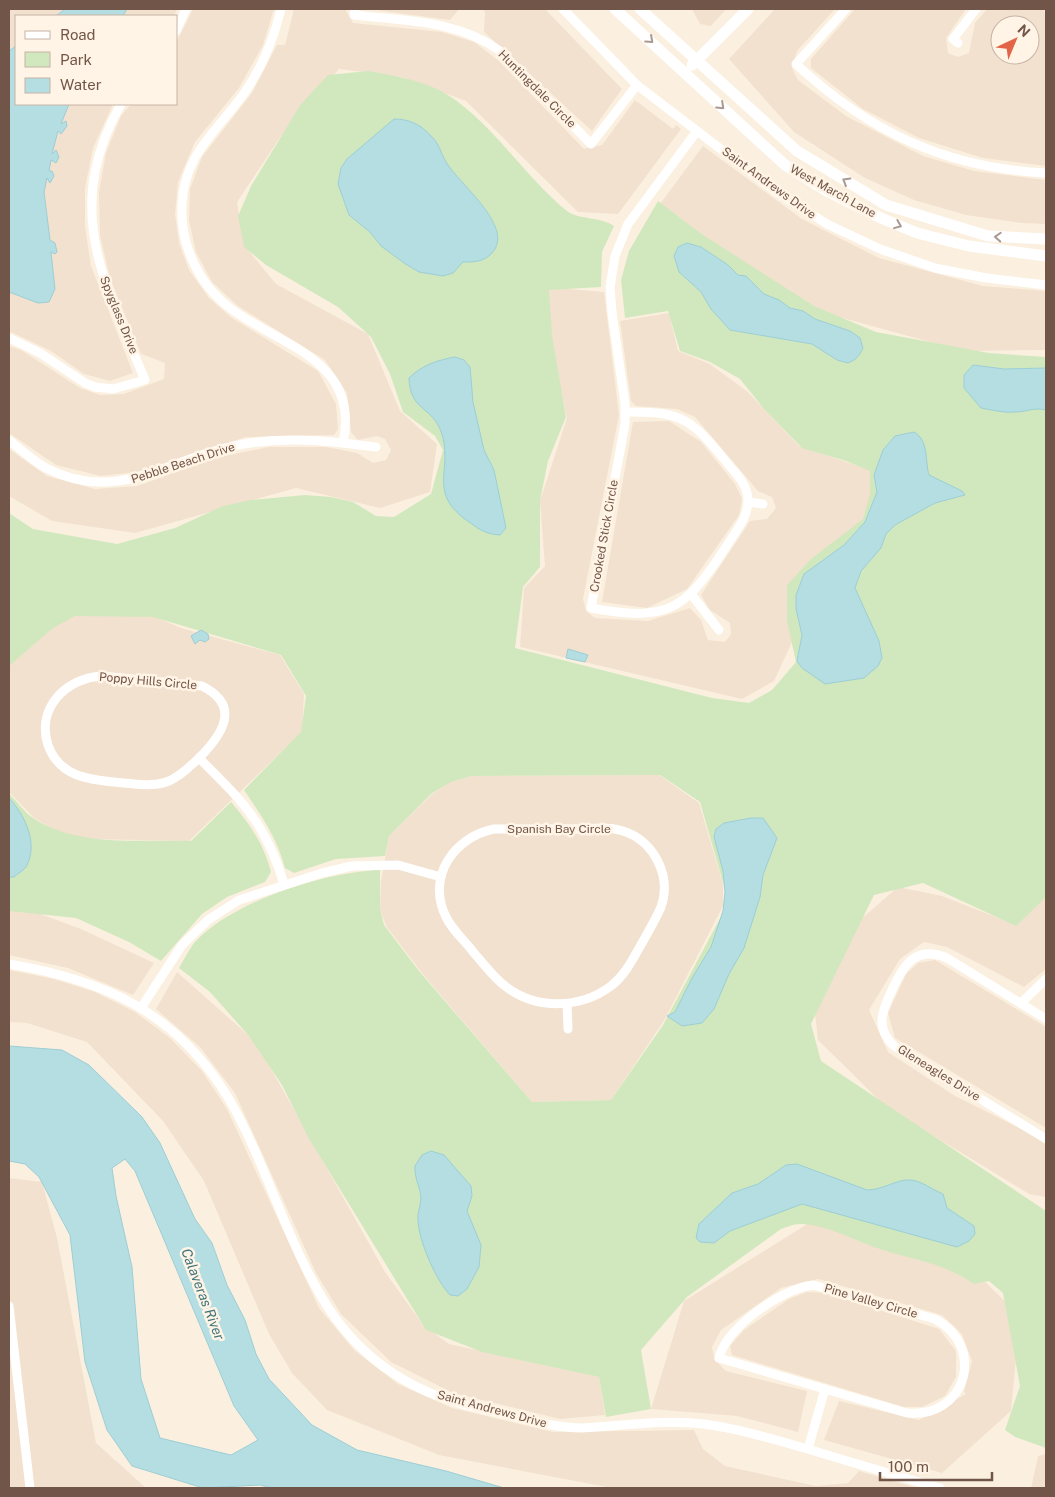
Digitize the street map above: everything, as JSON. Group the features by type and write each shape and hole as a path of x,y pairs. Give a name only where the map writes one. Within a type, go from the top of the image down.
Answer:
{"main road":[{"name":"West March Lane","path":"614,9 686,72 785,165 828,192 917,233 969,246 1046,256"},
{"name":"West March Lane","path":"640,9 797,151 886,205 988,236 1046,239"},
{"path":"686,72 748,9"}],"street":[{"path":"178,27 186,9"},
{"path":"281,9 272,38 255,74 233,108 206,137 192,162 182,204 184,234 199,273 217,297 238,314 305,352 325,369 342,400 345,424 342,444"},
{"name":"Huntingdale Circle","path":"355,9 354,15 450,27 487,42 500,51 591,144 637,84"},
{"name":"Saint Andrews Drive","path":"563,9 637,84 801,209 827,224 880,250 958,273 1046,285"},
{"path":"846,9 796,64 818,84 859,115 926,149 977,164 1046,173"},
{"path":"958,44 953,39 976,9"},
{"name":"Spyglass Drive","path":"9,338 40,353 85,383 95,387 113,389 145,380 106,286 99,265 92,225 93,185 96,167 107,131 120,105"},
{"name":"Crooked Stick Circle","path":"697,131 634,213 620,240 615,256 610,287 610,304 626,412 591,608 627,614 652,613 674,605 691,594 706,576 745,516 748,502"},
{"path":"626,412 669,414 696,428 743,482 748,502 763,504"},
{"name":"Pebble Beach Drive","path":"9,440 32,459 60,474 92,482 107,483 138,479 198,457 246,444 295,439 376,447"},
{"path":"691,594 719,630"},
{"name":"Poppy Hills Circle","path":"91,677 202,686 215,694 220,701 224,726 217,740 199,758 175,778 156,784 79,777 63,767 52,752 46,734 47,715 57,696 65,688 73,682 91,677"},
{"path":"199,758 254,816 271,846 284,884"},
{"name":"Spanish Bay Circle","path":"612,828 633,835 649,847 655,855 664,875 664,896 658,915 622,976 612,985 591,997 567,1004 550,1004 526,998 496,978 446,918 440,897 441,876 448,858 463,842 483,832 494,830 612,828"},
{"path":"141,1008 182,945 208,920 239,900 335,869 368,865 398,866 441,876"},
{"name":"Gleneagles Drive","path":"1046,1019 948,958 925,954 913,958 901,970 884,1006 881,1020 885,1034 894,1046 1046,1139"},
{"name":"Saint Andrews Drive","path":"9,964 83,980 122,997 141,1008 182,1040 217,1080 240,1119 318,1294 354,1341 403,1380 441,1398 543,1424 579,1428 648,1422 699,1423 749,1432 940,1488"},
{"path":"1021,1003 1046,979"},
{"path":"567,1004 568,1029"},
{"name":"Pine Valley Circle","path":"814,1285 935,1319 950,1330 961,1345 964,1355 964,1373 957,1392 944,1405 929,1412 907,1413 825,1389 719,1358 719,1356 726,1340 741,1324 787,1292 814,1285"},
{"path":"9,1306 30,1488"},
{"path":"808,1449 825,1389"}],"shaded area":[{"path":"9,9 177,9 174,15 15,15 15,105 113,105 93,148 85,188 85,227 91,266 133,373 110,381 84,374 51,351 9,331"},
{"path":"193,9 274,9 263,45 239,88 195,142 178,182 175,214 179,243 189,270 209,298 232,318 318,371 336,404 338,429 334,435 246,437 137,472 101,476 56,465 9,433 9,346 21,350 80,388 100,395 124,394 164,379 165,363 141,354 110,278 100,235 99,192 106,153 121,116 130,105 178,105 178,39"},
{"path":"294,9 345,9 353,23 442,32 474,42 499,61 584,149 602,145 635,100 673,129 676,125 681,129 618,214 578,212 466,101 402,77 339,69 281,136 237,202 244,245 276,284 368,334 400,411 437,444 430,492 380,508 296,488 135,533 52,521 9,496 9,449 47,476 95,489 137,486 219,457 269,447 326,447 357,453 373,463 386,460 391,450 385,439 377,436 358,440 351,432 347,393 325,360 238,306 212,282 196,252 189,220 190,189 202,157 252,93 277,45 285,45"},
{"path":"368,9 459,9 450,20"},
{"path":"483,9 545,9 622,89 592,131 484,32 485,12"},
{"path":"692,9 726,9 711,26 700,24"},
{"path":"775,9 835,9 797,51 792,68 798,80 846,116 923,156 974,171 1046,180 1046,224 1022,223 966,215 914,200 865,178 794,132 729,59"},
{"path":"855,9 966,9 946,38 948,53 958,57 969,53 975,23 987,9 1043,9 1046,14 1046,166 983,158 919,138 863,109 811,68 811,59"},
{"path":"703,146 802,219 879,258 983,286 1046,291 1046,350 963,351 817,311 657,208"},
{"path":"546,287 604,292 619,415 583,599 586,611 595,618 648,621 690,608 701,620 708,640 725,642 731,634 730,623 710,610 701,595 750,521 767,519 776,508 772,497 758,491 695,417 677,409 636,406 631,401 620,321 669,313 678,351 710,364 748,392 799,446 870,470 876,506 792,642 774,681 742,699 520,647 524,588 545,566 540,501 567,418 550,339"},
{"path":"669,421 701,442 735,484 742,499 739,515 687,589 647,608 602,602 633,422"},
{"path":"151,615 181,628 280,655 304,694 302,732 189,841 90,839 59,833 34,818 9,792 9,665 53,627 75,616"},
{"path":"659,775 699,803 723,884 723,906 665,1019 611,1100 532,1102 421,972 386,926 380,909 381,882 389,836 431,795 450,782 471,776"},
{"path":"898,887 942,896 1001,919 1046,888 1046,969 1024,987 947,947 924,942 900,959 869,1010 888,1052 955,1096 1046,1141 1046,1197 1029,1194 886,1107 818,1040 813,996 852,927"},
{"path":"9,906 24,908 81,929 154,963 133,995 68,968 9,955"},
{"path":"935,960 1046,1027 1046,1128 895,1038 888,1013 906,974 918,963"},
{"path":"9,970 54,979 95,992 135,1012 170,1038 202,1071 227,1109 319,1308 354,1350 398,1384 452,1408 553,1432 694,1430 703,1449 725,1466 816,1486 848,1483 859,1471 917,1488 612,1488 439,1455 327,1410 292,1373 269,1334 204,1181 163,1121 87,1042 27,1023 9,1022"},
{"path":"177,972 256,1042 385,1272 423,1325 449,1344 599,1377 605,1415 560,1419 453,1393 391,1362 341,1314 316,1273 235,1093 200,1047 156,1009"},
{"path":"9,1178 42,1182 57,1238 96,1443 146,1488 9,1488"},
{"path":"809,1223 975,1272 1020,1316 1011,1411 942,1473 824,1440 839,1401 919,1420 966,1394 964,1392 972,1361 962,1334 942,1315 818,1279 781,1288 721,1330 712,1347 715,1360 726,1371 807,1391 798,1432 737,1416 651,1409 684,1301"},
{"path":"807,1292 825,1293 939,1329 956,1351 956,1377 945,1396 922,1407 904,1407 732,1355 730,1346 744,1330 789,1299"},
{"path":"1046,1454 1046,1488 1031,1488 1038,1456"}],"green space":[{"path":"368,71 419,82 448,95 480,121 537,183 567,211 577,216 602,221 614,226 602,252 601,287 549,290 552,335 566,417 548,461 540,501 540,567 523,587 515,648 712,698 749,703 772,690 796,662 787,621 787,585 811,559 863,519 870,494 870,471 846,461 802,448 764,409 740,379 710,362 680,351 668,311 625,318 621,280 629,251 658,201 700,233 814,306 876,332 989,353 1046,357 1046,897 1016,926 923,883 874,895 811,1024 821,1061 1046,1211 1046,1448 1015,1437 1005,1430 1020,1386 1003,1293 989,1281 974,1284 950,1270 877,1248 829,1229 810,1225 798,1224 781,1229 687,1297 641,1350 651,1409 606,1417 599,1377 482,1352 426,1330 308,1137 282,1085 249,1036 210,992 179,968 195,942 212,927 256,902 281,891 333,876 380,870 380,908 384,925 419,971 532,1102 611,1100 663,1025 725,909 726,893 700,802 660,775 471,776 451,782 431,794 389,836 385,856 336,859 294,873 285,868 273,837 244,790 301,732 306,696 281,655 153,617 75,616 53,628 9,666 9,513 33,529 117,544 175,528 223,506 251,500 305,495 331,497 353,502 376,516 394,517 431,494 443,450 435,436 403,412 390,374 371,337 338,307 266,265 244,247 238,216 251,186 301,104 328,75"},
{"path":"9,794 30,816 51,828 89,838 130,841 191,841 231,802 255,834 271,872 265,882 227,897 202,914 161,961 129,942 76,918 9,911"}],"water":[{"path":"65,9 127,9 124,15 57,15"},
{"path":"15,47 15,105 69,105 61,124 66,121 67,126 61,134 58,131 52,154 56,150 59,157 56,163 51,160 49,171 52,171 54,176 50,183 47,178 44,192 50,240 55,243 57,252 55,254 51,252 55,289 49,302 38,303 9,292 9,51"},
{"path":"394,119 405,120 420,126 429,133 448,165 474,195 492,220 497,232 497,243 492,253 486,258 475,262 463,262 453,273 443,276 419,272 381,246 370,232 349,215 338,184 341,168 347,159"},
{"path":"687,243 701,247 728,265 738,275 746,276 764,294 779,300 790,308 803,311 815,319 850,331 860,338 863,348 860,353 848,363 837,360 812,344 730,330 711,309 701,292 679,272 674,256 678,247"},
{"path":"455,357 464,360 470,367 473,402 484,450 494,470 506,528 500,535 487,533 469,522 455,511 448,500 444,489 445,456 440,429 431,416 417,402 410,388 409,378 419,370 436,362"},
{"path":"973,365 1004,369 1046,368 1046,410 1006,412 981,408 964,388 964,375"},
{"path":"914,432 922,440 926,452 929,475 962,491 965,495 935,503 895,525 886,534 881,548 861,571 855,588 879,641 882,658 878,666 864,678 825,684 802,668 797,661 802,635 796,609 796,595 804,574 844,545 865,522 877,492 874,475 883,450 895,436"},
{"path":"201,630 208,634 209,639 205,642 200,640 195,644 191,636"},
{"path":"568,649 588,655 585,662 566,658"},
{"path":"9,798 25,821 31,840 30,858 26,867 14,877 9,877"},
{"path":"751,818 763,818 777,838 763,875 760,897 744,948 729,974 714,1009 702,1023 682,1026 667,1016 675,1012 692,978 711,947 723,911 725,892 723,871 714,837 716,829 724,823"},
{"name":"Calaveras River","path":"9,1046 62,1050 89,1065 142,1117 160,1143 195,1219 212,1243 227,1285 245,1320 256,1354 269,1379 312,1425 357,1450 446,1471 504,1488 272,1488 260,1485 203,1488 132,1466 107,1430 85,1362 70,1235 39,1177 25,1164 9,1161","holes":["125,1159 135,1171 234,1406 258,1440 231,1455 160,1438 141,1379 132,1267 116,1196 112,1168"]},
{"path":"431,1151 444,1155 471,1186 472,1196 467,1211 481,1245 479,1267 467,1289 458,1296 450,1295 439,1280 429,1260 419,1229 418,1217 421,1197 415,1174 415,1166 422,1155"},
{"path":"797,1164 867,1190 873,1190 905,1180 914,1180 943,1194 947,1208 974,1226 975,1234 969,1241 957,1247 802,1204 730,1231 714,1243 700,1242 696,1238 699,1224 732,1193 758,1184 786,1165"}]}
